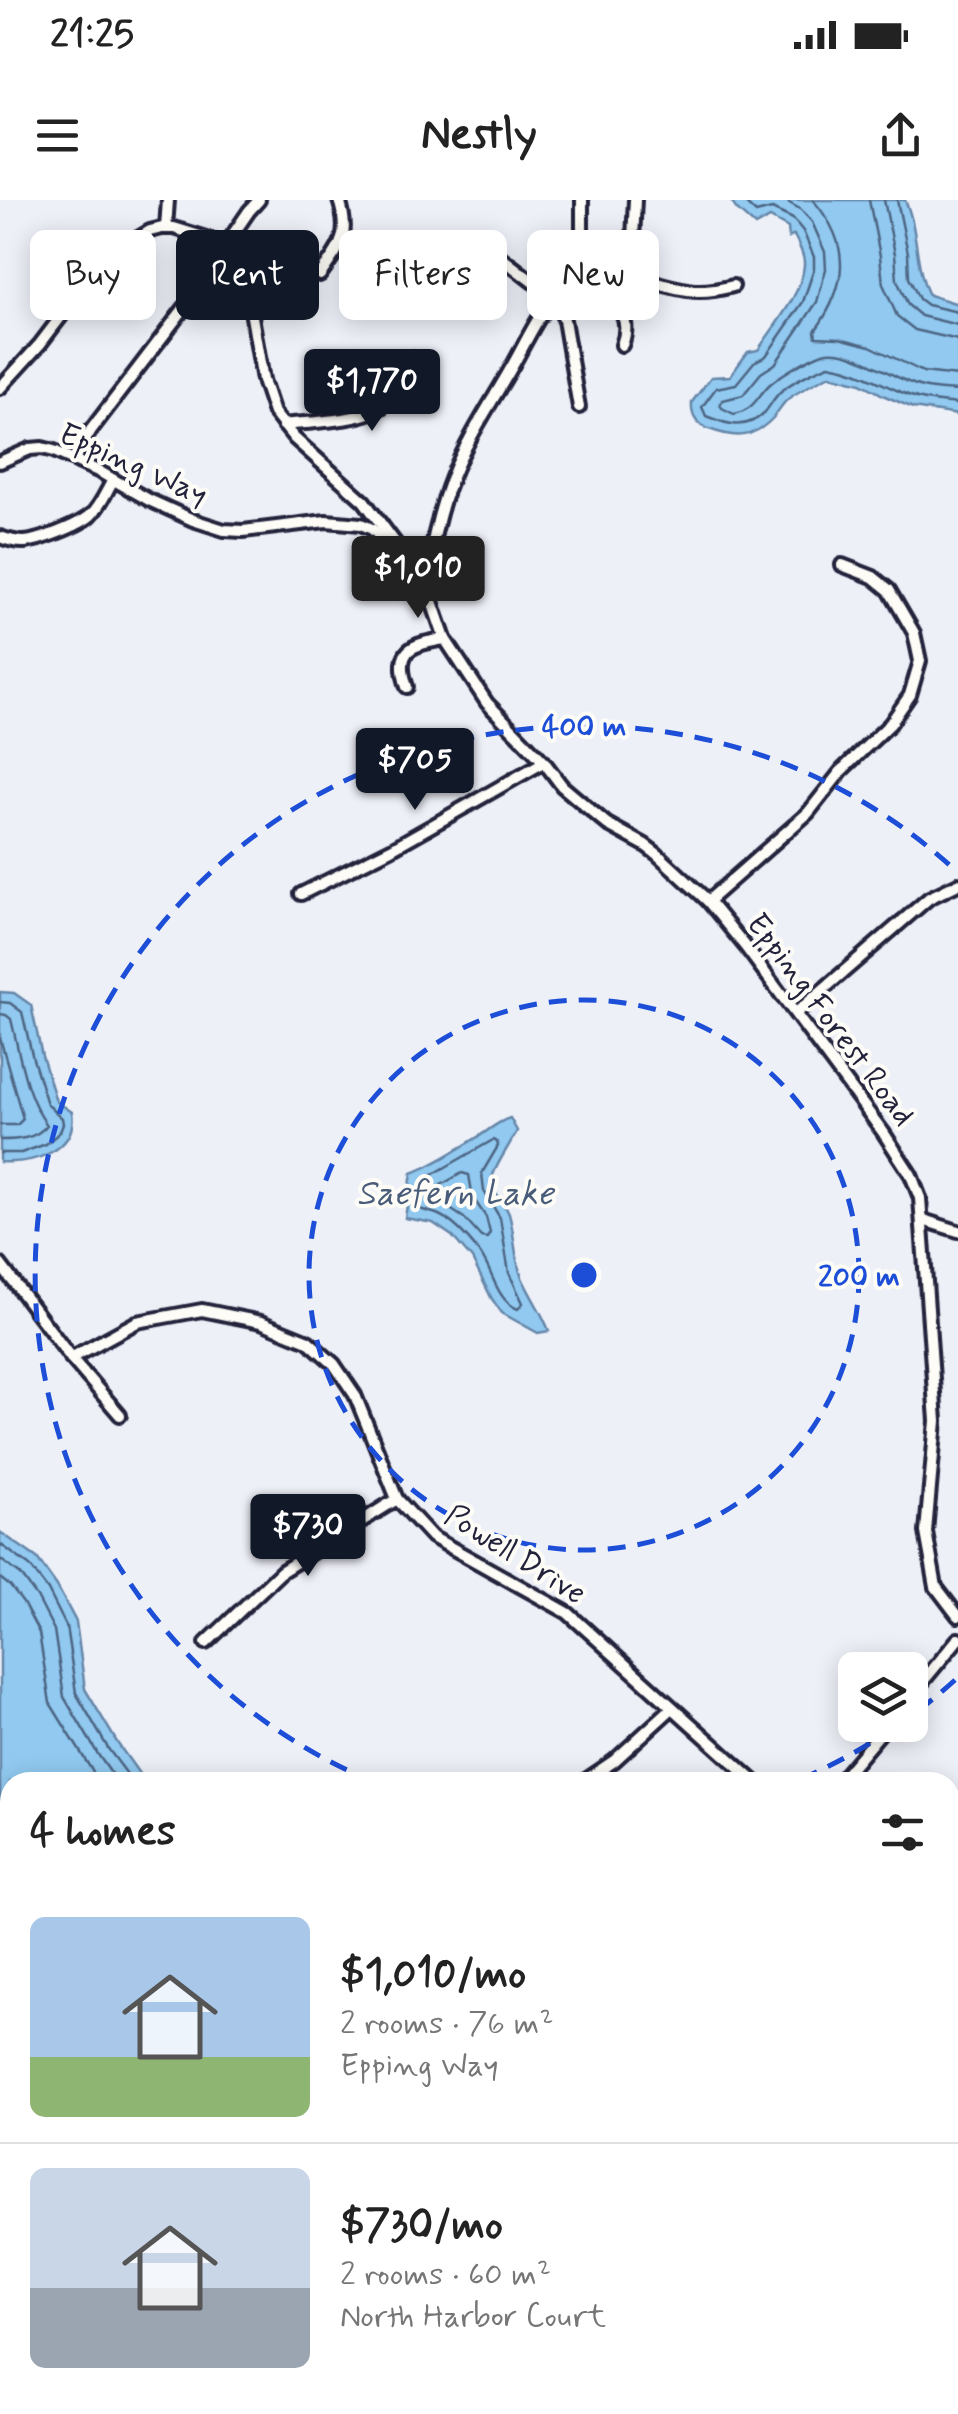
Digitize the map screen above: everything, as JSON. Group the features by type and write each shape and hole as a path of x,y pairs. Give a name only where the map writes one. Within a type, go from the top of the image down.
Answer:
{"street":[{"path":"166,228 168,200"},
{"path":"237,230 259,200"},
{"path":"320,275 345,236 340,200"},
{"path":"581,230 582,200"},
{"path":"633,230 634,200"},
{"path":"0,388 120,248 150,231 176,231"},
{"path":"659,284 690,291 733,286"},
{"path":"74,459 176,320"},
{"path":"254,320 263,380 269,402 282,425 364,502 408,562"},
{"path":"428,590 431,557 453,474 478,424 541,320"},
{"path":"564,320 579,406"},
{"path":"622,345 624,320"},
{"path":"282,425 378,410 411,358"},
{"name":"Epping Way","path":"0,462 42,448 74,459 193,520 224,530 326,521 362,524 372,529 408,562 428,590 445,639 486,703 544,762"},
{"path":"0,536 29,541 72,527 96,510 112,480"},
{"path":"708,901 808,813 842,770 890,724 910,695 920,661 914,634 889,590 873,577 842,564"},
{"path":"406,688 401,671 405,654 418,644 445,639"},
{"path":"301,894 392,849 544,762"},
{"name":"Epping Forest Road","path":"544,762 562,786 607,824 645,845 708,901 796,1013 910,1175 920,1198 923,1220 936,1420 926,1532 936,1587 958,1616"},
{"path":"796,1013 929,898 958,884"},
{"path":"923,1220 958,1231"},
{"path":"0,1264 120,1415"},
{"name":"Powell Drive","path":"71,1358 138,1322 202,1310 261,1322 308,1340 334,1364 354,1395 396,1499 432,1537 568,1614 745,1772"},
{"path":"206,1643 282,1571 396,1499"},
{"path":"928,1676 958,1640"},
{"path":"598,1772 671,1708"},
{"path":"847,1772 873,1742"}],"water":[{"path":"730,200 905,200 929,295 958,304 958,415 913,408 861,383 830,375 788,399 773,418 749,434 725,434 699,424 692,402 711,377 730,376 748,352 758,350 793,298 804,265 801,250 794,235 789,238 788,228 770,218 755,226"},
{"path":"0,992 14,993 31,1005 56,1101 72,1112 72,1126 60,1146 26,1161 0,1162"},
{"name":"Saefern Lake","path":"510,1118 517,1131 495,1169 492,1184 509,1214 521,1275 549,1331 538,1333 502,1313 472,1259 452,1236 433,1223 405,1218 412,1173"},
{"path":"0,1532 37,1558 57,1586 76,1622 85,1689 138,1772 0,1772"}]}
